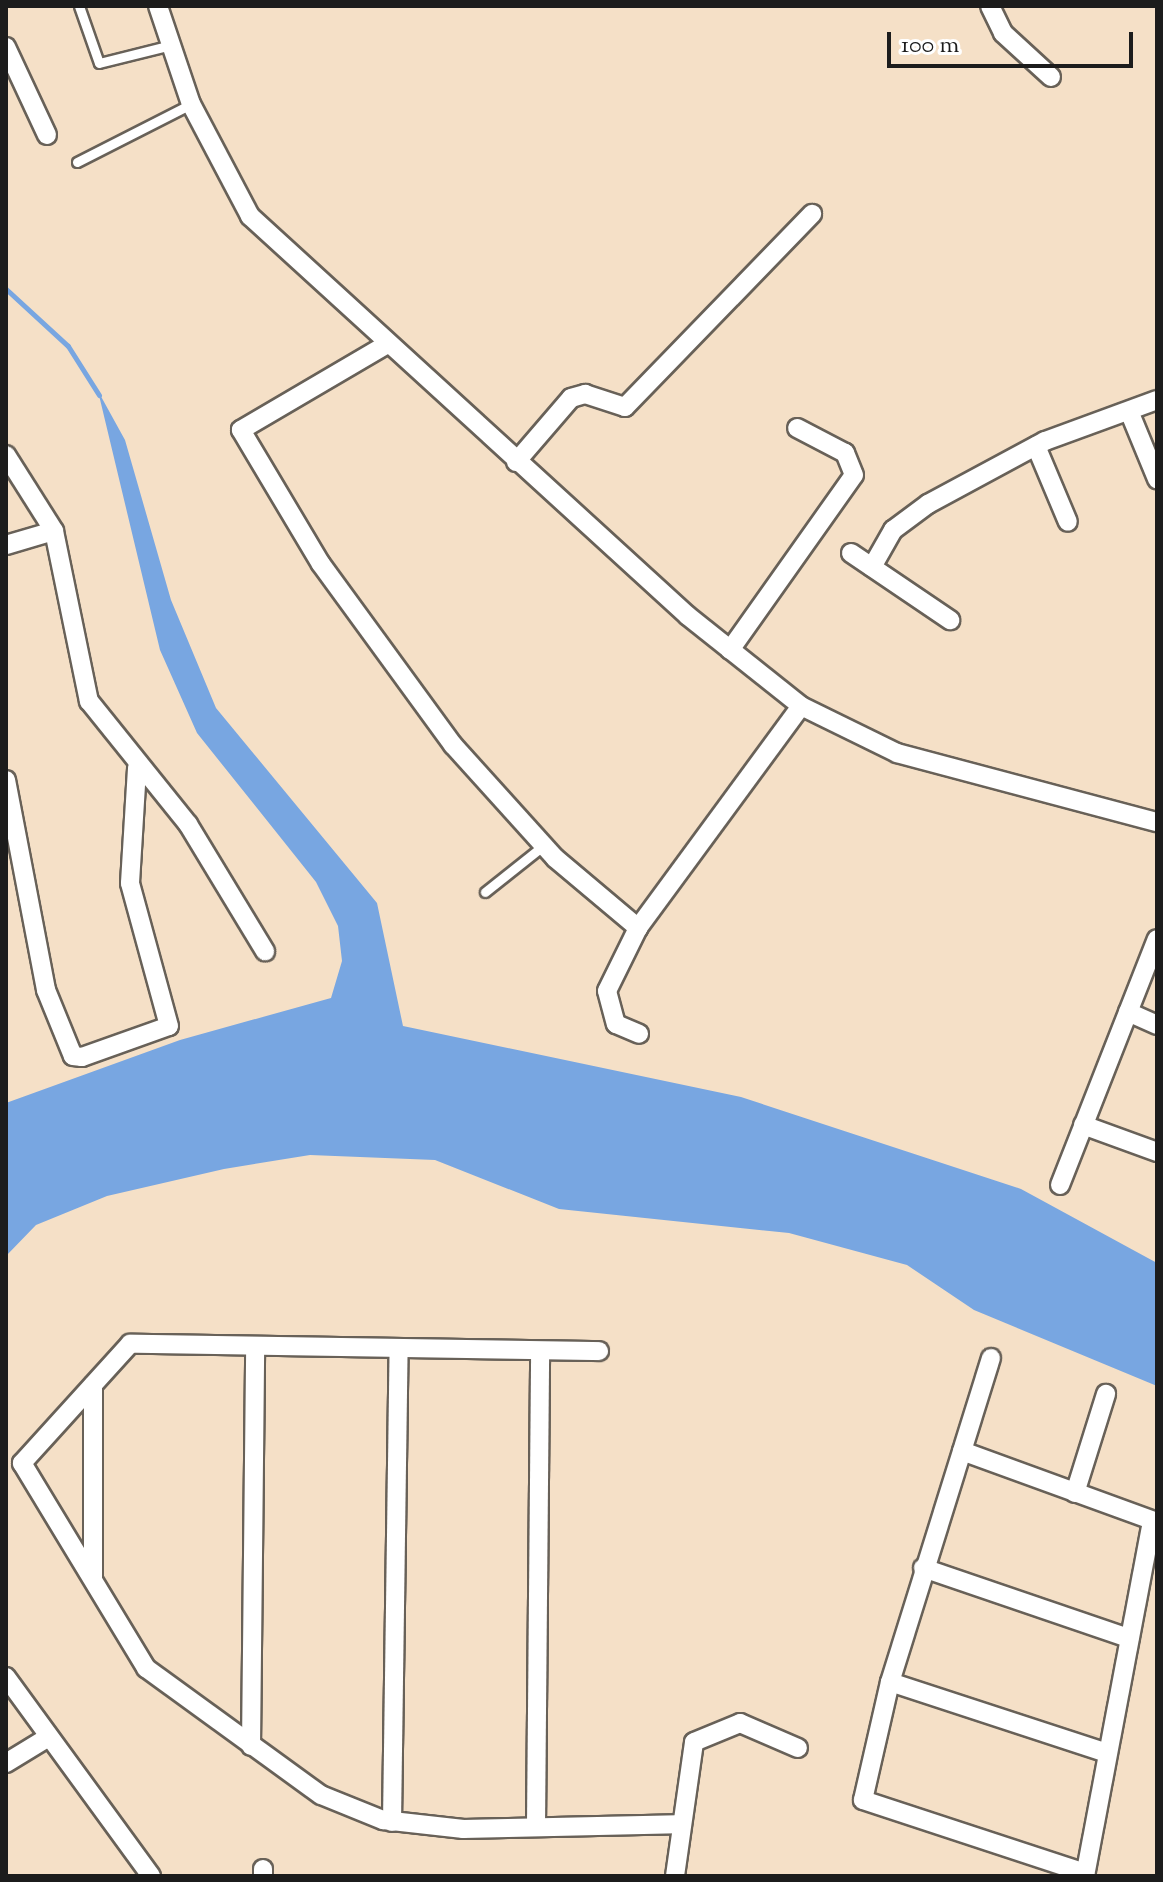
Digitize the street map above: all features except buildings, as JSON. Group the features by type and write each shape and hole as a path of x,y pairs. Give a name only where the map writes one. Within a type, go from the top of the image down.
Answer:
{"street":[{"path":"158,6 191,104 250,216 384,346 730,650 801,706 897,753 1157,822"},
{"path":"990,6 1003,33 1051,77"},
{"path":"6,47 47,135"},
{"path":"516,462 571,398 585,394 625,407 812,214"},
{"path":"384,346 241,430 388,662 544,845 638,928"},
{"path":"872,567 893,530 928,504 1036,446 1157,400"},
{"path":"1129,411 1157,479"},
{"path":"730,650 854,475 845,453 797,428"},
{"path":"1036,446 1068,522"},
{"path":"6,455 54,531 89,701 137,767 188,824 265,951"},
{"path":"6,545 54,531"},
{"path":"851,553 950,620"},
{"path":"639,1034 616,1024 607,991 638,928 801,706"},
{"path":"6,780 46,990 73,1056 82,1057 169,1026 130,883 137,767"},
{"path":"1060,1185 1157,939"},
{"path":"1128,1012 1157,1025"},
{"path":"1083,1125 1157,1152"},
{"path":"599,1351 130,1344 22,1463 146,1668 321,1795 392,1822 536,1826 677,1824"},
{"path":"251,1746 255,1348"},
{"path":"392,1822 399,1349"},
{"path":"536,1826 540,1351"},
{"path":"962,1451 1154,1521 1085,1874 863,1800 890,1682 923,1568 991,1358"},
{"path":"93,1385 93,1578"},
{"path":"1075,1493 1106,1394"},
{"path":"923,1568 1129,1638"},
{"path":"6,1677 47,1738 151,1876"},
{"path":"890,1682 1107,1753"},
{"path":"675,1876 677,1824 694,1742 713,1728 740,1723 798,1748"},
{"path":"6,1763 47,1738"}],"lane":[{"path":"79,6 99,63 171,45"},
{"path":"77,162 191,104"},
{"path":"485,892 544,845"}],"water":[{"path":"98,391 125,440 171,600 216,708 377,903 403,1026 741,1097 1021,1189 1157,1263 1157,1386 974,1310 907,1265 789,1233 559,1209 435,1160 310,1155 224,1169 107,1196 36,1225 6,1256 6,1103 180,1040 331,998 342,961 338,926 316,882 197,733 160,650"}],"waterway":[{"path":"6,289 68,346 99,395"}]}
